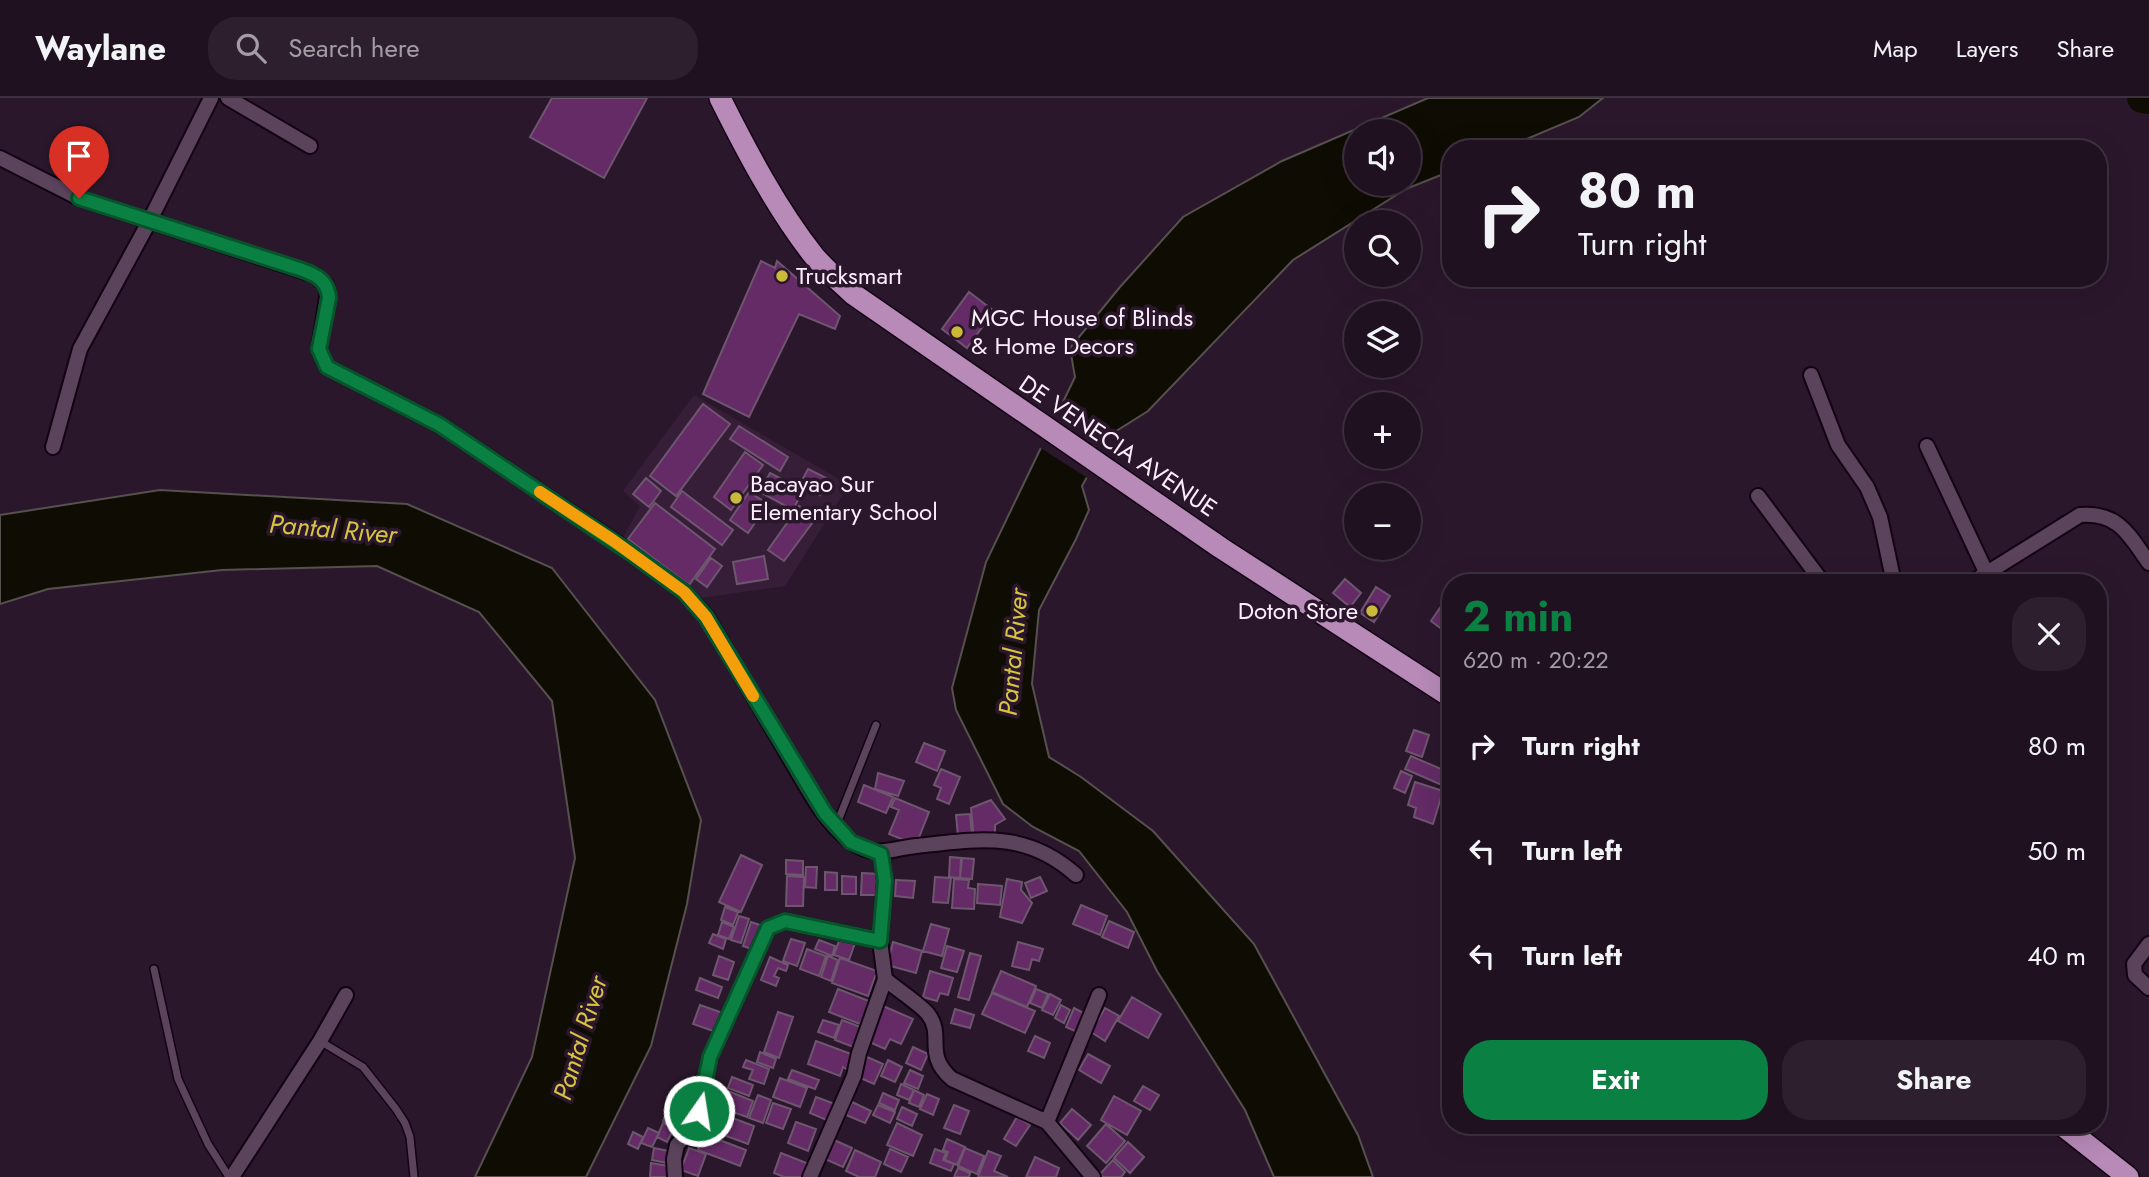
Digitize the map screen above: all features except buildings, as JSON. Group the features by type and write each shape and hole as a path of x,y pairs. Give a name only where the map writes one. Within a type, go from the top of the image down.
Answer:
{"highway":[{"name":"DE VENECIA AVENUE","path":"720,98 776,199 815,257 853,294 1221,548 1442,691"},
{"path":"2073,1134 2128,1177"}],"street":[{"path":"53,447 80,349 149,222 211,98"},
{"path":"228,98 310,146"},
{"path":"0,158 79,198 315,275 326,285 328,291 319,349 327,367 440,425 614,541 684,592 706,617 799,772 836,826 851,842 881,854 913,846 1011,841 1037,848 1059,859 1076,875"},
{"path":"1811,375 1838,445 1867,487 1880,517 1892,574"},
{"path":"1927,446 1986,572"},
{"path":"1758,496 1816,574"},
{"path":"1983,574 2080,515 2096,514 2111,519 2126,532 2149,564"},
{"path":"810,1177 854,1076 859,1053 885,979 880,941 885,881 881,854"},
{"path":"675,1177 677,1144 689,1131 699,1111 710,1057 768,928 785,921 880,941"},
{"path":"2149,944 2134,964 2135,975 2149,988"},
{"path":"885,979 928,1013 934,1025 937,1061 942,1070 952,1079 1047,1122 1093,1177"},
{"path":"231,1177 320,1041 346,995"},
{"path":"1047,1122 1099,995"}],"lane":[{"path":"836,826 876,725"},
{"path":"153,969 178,1079 208,1144 231,1177"},
{"path":"320,1041 363,1067 396,1109 410,1137 414,1177"}],"shaded area":[{"name":"Bacayao Sur Elementary School","path":"694,395 849,485 785,586 701,598 621,541 640,506 623,491"}],"water":[{"path":"1428,98 1603,98 1579,117 1524,140 1442,140 1442,175 1421,183 1421,119 1379,119"},
{"path":"1344,134 1344,196 1395,196 1373,210 1344,210 1344,228 1293,260 1148,411 1110,435 1082,486 1089,510 1039,610 1032,684 1049,757 1081,777 1153,831 1254,944 1358,1135 1373,1177 1274,1177 1245,1110 1157,971 1127,912 1079,851 1033,827 1003,804 956,710 952,688 986,562 1075,377 1070,348 1183,217 1282,161"},
{"path":"160,490 407,504 552,568 655,700 701,820 687,904 651,1046 586,1177 475,1177 532,1057 575,858 552,701 479,612 377,566 222,570 48,589 0,604 0,515"}],"pier":[{"path":"1058,406 1111,440 1089,479 1039,447"}],"waterway":[{"name":"Pantal River","path":"2142,98 2149,99"}],"slow traffic":[{"path":"540,492 684,592 706,617 753,696"}],"place":[{"name":"Trucksmart","path":"782,276"},
{"name":"MGC House of Blinds & Home Decors","path":"957,332"},
{"name":"Bacayao Sur Elementary School","path":"736,498"},
{"name":"Doton Store","path":"1372,611"}],"route":[{"path":"79,198 315,275 326,285 329,298 319,349 327,367 440,425 614,541 684,592 706,617 825,813 851,842 881,854 885,881 880,941 785,921 777,922 768,928 710,1057 699,1111"}]}
